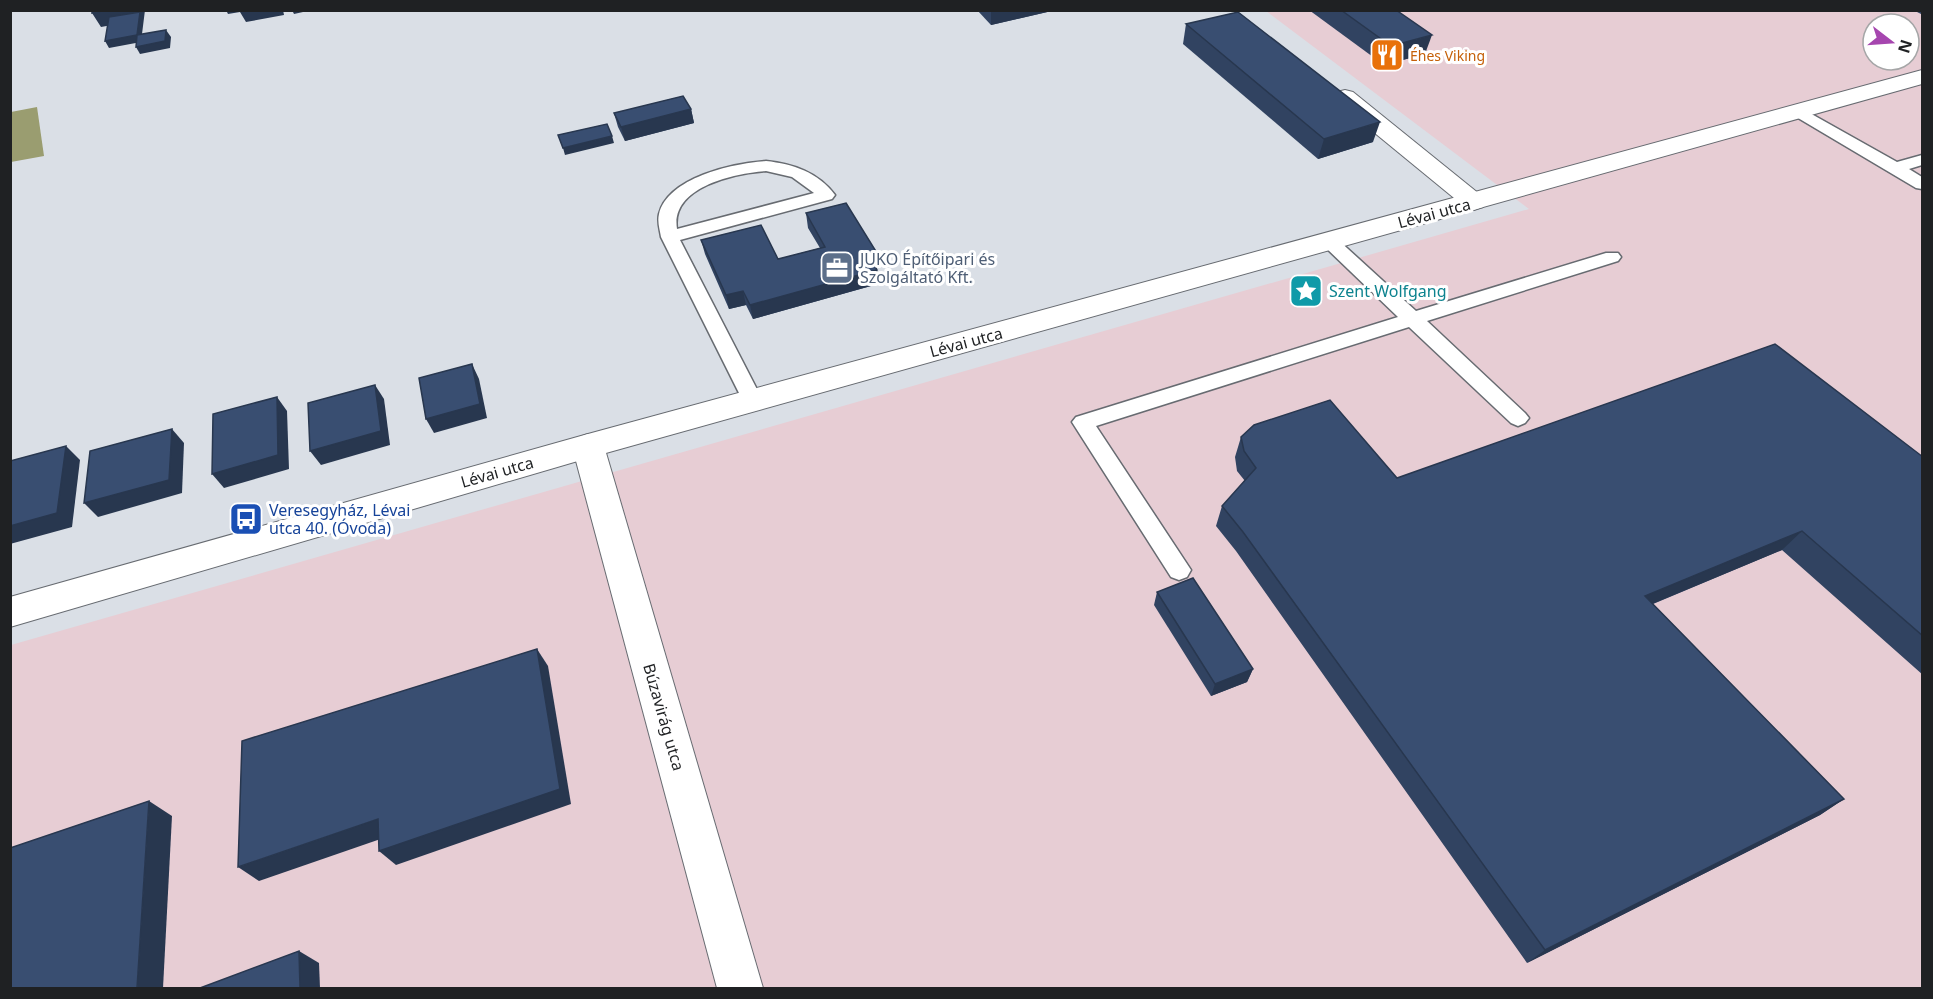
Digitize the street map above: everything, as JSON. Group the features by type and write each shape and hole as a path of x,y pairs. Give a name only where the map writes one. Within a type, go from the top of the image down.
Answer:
{"street":[{"name":"Lévai utca","path":"10,612 588,446 1923,77"},
{"path":"1326,82 1474,202"},
{"name":"Búzavirág utca","path":"588,446 740,988"}],"lane":[{"path":"1799,112 1923,184"},
{"path":"1894,168 1923,160"},
{"path":"670,237 826,195 817,184 803,175 784,168 764,165 740,167 717,174 691,187 674,203 667,215 670,237 753,401"},
{"path":"1330,242 1518,418"},
{"path":"1179,570 1083,422 1612,257"}],"shaded area":[{"path":"1266,11 1922,11 1922,988 11,988 11,645 1529,209"}],"green space":[{"path":"37,107 44,156 11,162 11,112"}],"building":[{"path":"1341,10 1396,10 1432,35 1391,46"},
{"path":"140,12 137,35 105,41 109,17"},
{"path":"1238,12 1380,122 1324,139 1186,24"},
{"path":"166,30 165,41 136,47 137,35"},
{"path":"683,96 691,109 621,127 614,113"},
{"path":"607,124 612,136 563,148 558,135"},
{"name":"JUKO Építőipari és Szolgáltató Kft.","path":"846,203 877,253 869,255 877,270 750,305 743,291 726,295 701,240 761,225 778,259 825,247 806,213"},
{"path":"1775,344 1923,457 1923,636 1802,531 1645,596 1844,799 1545,950 1222,506 1256,468 1244,451 1241,437 1254,425 1330,400 1397,478"},
{"path":"472,364 480,404 426,419 419,378"},
{"path":"375,385 381,431 310,451 308,403"},
{"path":"277,397 278,455 212,474 213,414"},
{"path":"172,429 169,480 84,503 90,451"},
{"path":"66,446 57,513 10,526 10,461"},
{"path":"1193,578 1253,669 1215,684 1157,592"},
{"path":"537,649 560,789 379,851 378,819 238,867 242,741"},
{"path":"149,801 137,988 10,988 10,848"},
{"path":"299,951 300,988 200,988"}],"place":[{"name":"Éhes Viking","path":"1387,55"},
{"name":"JUKO Építőipari és Szolgáltató Kft.","path":"837,268"},
{"name":"Szent Wolfgang","path":"1306,291"},
{"name":"Veresegyház, Lévai utca 40. (Óvoda)","path":"246,519"}]}
